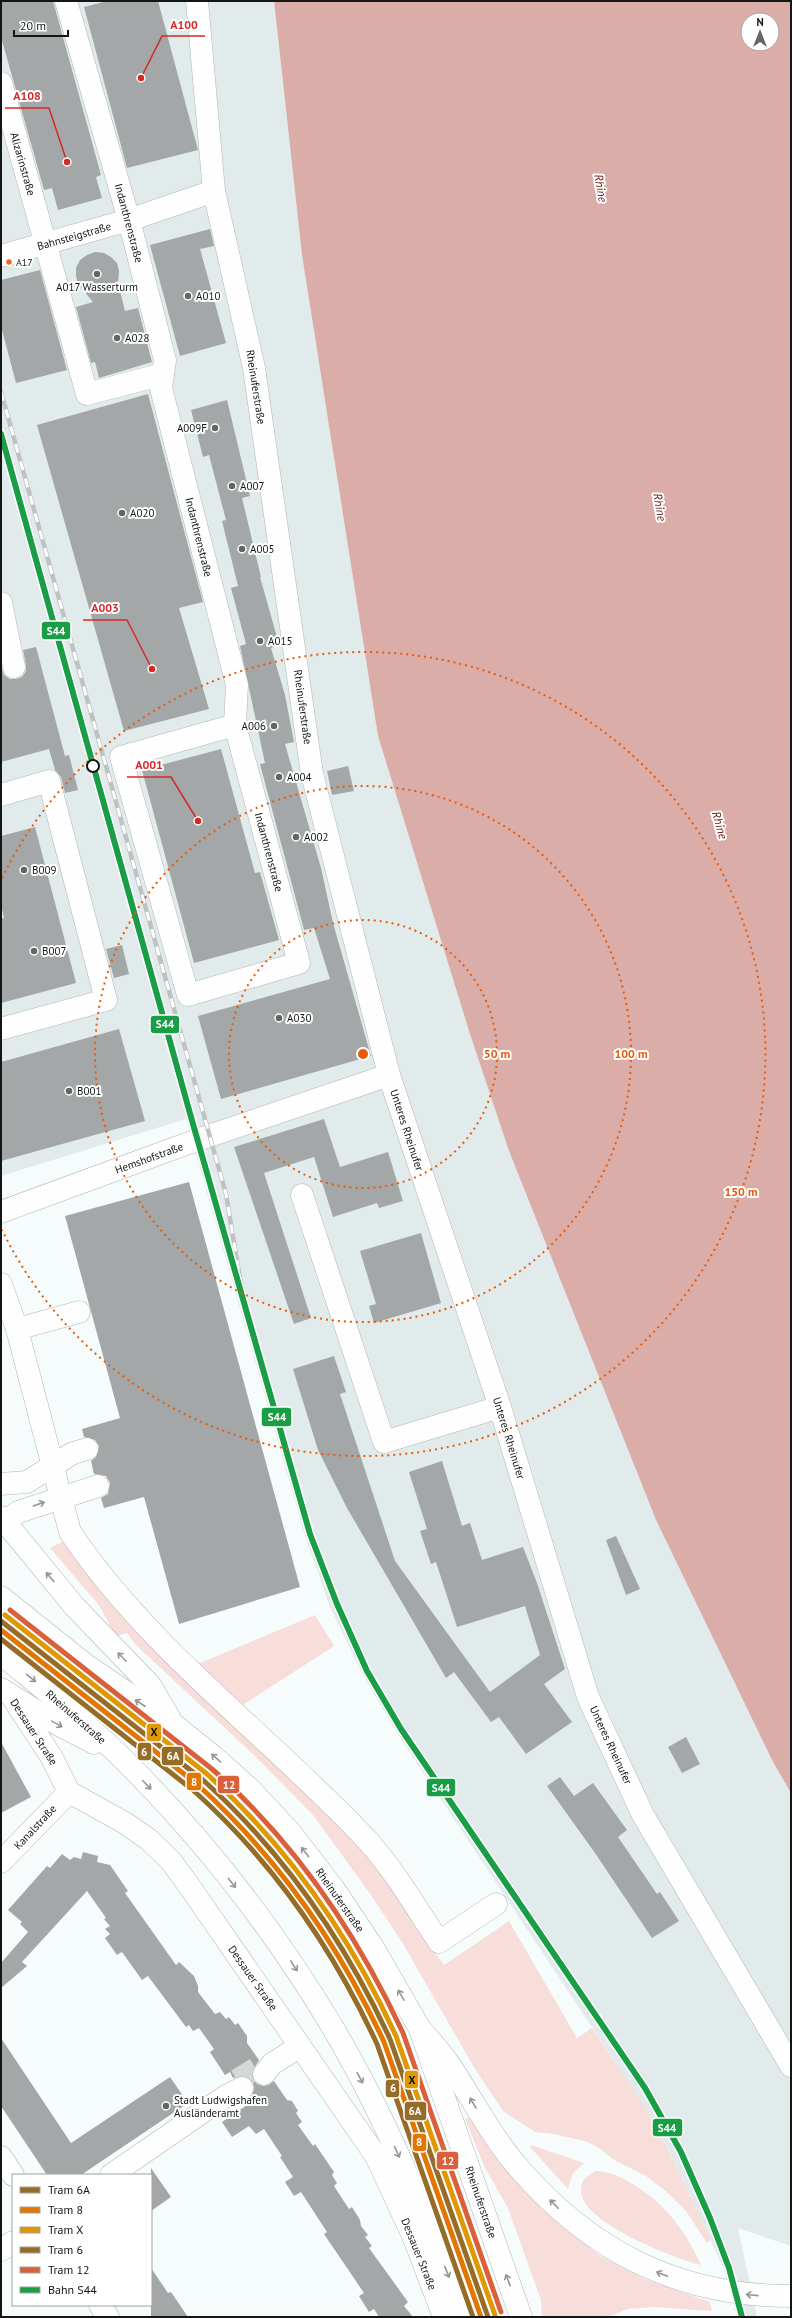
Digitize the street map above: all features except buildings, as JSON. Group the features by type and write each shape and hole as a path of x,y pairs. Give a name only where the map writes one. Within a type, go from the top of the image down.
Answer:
{"main road":[{"name":"Indanthrenstraße","path":"66,1 129,220 165,360 161,388 237,685 235,726 299,963 188,995 121,757 235,726"},
{"name":"Rheinuferstraße","path":"197,1 214,191 254,368 312,774"},
{"name":"Alizarinstraße","path":"1,83 87,394 163,374"},
{"name":"Bahnsteigstraße","path":"1,256 129,220 214,191"},
{"path":"1,603 14,667"},
{"name":"Unteres Rheinufer","path":"312,774 389,1075 500,1407 588,1697 643,1815 791,2066"},
{"path":"1,794 49,781 106,1000 1,1029"},
{"name":"Hemshofstraße","path":"1,1212 197,1140 389,1075"},
{"path":"302,1195 384,1442 500,1407"},
{"path":"1,1284 17,1329 70,1532 89,1560 168,1651 308,1781 369,1842 394,1875 439,1942 496,1904"},
{"path":"17,1329 79,1312"},
{"path":"1,1484 27,1482 54,1469 73,1453 89,1456"},
{"path":"98,1486 61,1496 18,1512 3,1520 75,1607 150,1685 173,1724"},
{"name":"Rheinuferstraße","path":"1,1597 86,1665 173,1724 214,1756 251,1790 290,1832 334,1889 374,1949 420,2029 521,2317"},
{"name":"Rheinuferstraße","path":"1,1654 70,1710 120,1756 207,1850 272,1934 334,2029 380,2117 425,2216 465,2317"},
{"path":"6,1693 58,1724 120,1756"},
{"name":"Dessauer Straße","path":"6,1693 51,1756 69,1792 126,1823 148,1839 171,1861 376,2156 414,2238 444,2317"},
{"name":"Kanalstraße","path":"1,1862 69,1792"},
{"path":"420,2029 448,2063 479,2113 518,2167 562,2213 607,2245 649,2268 699,2286 728,2292 791,2296"},
{"path":"265,2068 300,2046"},
{"path":"112,2174 235,2088"},
{"path":"1,2157 12,2174"},
{"path":"1,2250 12,2243"},
{"path":"101,2306 108,2317"}],"shaded area":[{"path":"1,1 274,1 302,255 378,736 469,1031 509,1151 656,1520 773,1762 791,1793 791,2246 738,2228 757,2317 737,2317 724,2269 662,2136 645,2107 397,1733 362,1673 330,1607 305,1536 186,1119 1,1176"},
{"path":"64,1541 193,1666 315,1615 334,1646 229,1714 363,1849 444,1965 509,1921 577,2038 592,2028 644,2105 662,2137 711,2240 707,2243 686,2211 667,2192 646,2176 614,2160 601,2149 588,2142 554,2134 535,2132 503,2111 475,2069 402,1942 371,1895 313,1815 256,1757 136,1645 127,1633 116,1636 98,1604 50,1548"},
{"path":"469,2117 558,2221 599,2255 644,2279 710,2302 712,2311 653,2307 628,2309 608,2317 542,2317 541,2300 508,2208 485,2168 465,2119"},
{"path":"531,2145 584,2163 573,2173 568,2189 530,2147"},
{"path":"596,2171 610,2173 623,2179 654,2199 673,2218 681,2229 701,2265 671,2255 630,2237 594,2213 584,2201 581,2188 586,2178"}],"water":[{"name":"Rhine","path":"274,1 791,1 791,1793 773,1762 656,1520 509,1151 469,1031 378,736 302,255"}],"tunnel":[{"path":"237,2080 258,2067"}],"railway":[{"path":"1,392 226,1194 239,1273 252,1331"}],"tram line":[{"name":"12","path":"10,1610 212,1769 242,1797 270,1827 321,1891 365,1960 403,2033 501,2312"},
{"name":"X","path":"5,1615 207,1774 237,1802 264,1832 291,1863 315,1896 338,1929 359,1964 396,2036 495,2315"},
{"name":"6A","path":"1,1621 203,1780 260,1837 310,1900 353,1968 390,2039 488,2317"},
{"name":"8","path":"1,1630 198,1785 254,1842 280,1872 304,1904 347,1971 384,2042 481,2317"},
{"name":"6","path":"1,1639 194,1791 249,1847 275,1877 298,1908 341,1974 377,2044 473,2317"}],"rail line":[{"name":"S44","path":"1,434 191,1117 310,1534 337,1604 367,1671 401,1729 645,2088 681,2152 710,2218 729,2268 742,2317"}],"place":[{"name":"A100","path":"141,78"},
{"name":"A108","path":"67,162"},
{"name":"A17","path":"9,262"},
{"name":"A017 Wasserturm","path":"97,274"},
{"name":"A010","path":"188,296"},
{"name":"A028","path":"117,338"},
{"name":"A009F","path":"215,428"},
{"name":"A007","path":"232,486"},
{"name":"A020","path":"122,513"},
{"name":"A005","path":"242,549"},
{"name":"A015","path":"260,641"},
{"name":"A003","path":"152,669"},
{"name":"A006","path":"274,726"},
{"name":"A004","path":"279,777"},
{"name":"A001","path":"198,821"},
{"name":"A002","path":"296,837"},
{"name":"B009","path":"24,870"},
{"name":"B007","path":"34,951"},
{"name":"A030","path":"279,1018"},
{"name":"B001","path":"69,1091"},
{"name":"Stadt Ludwigshafen Ausländeramt","path":"166,2106"}]}
